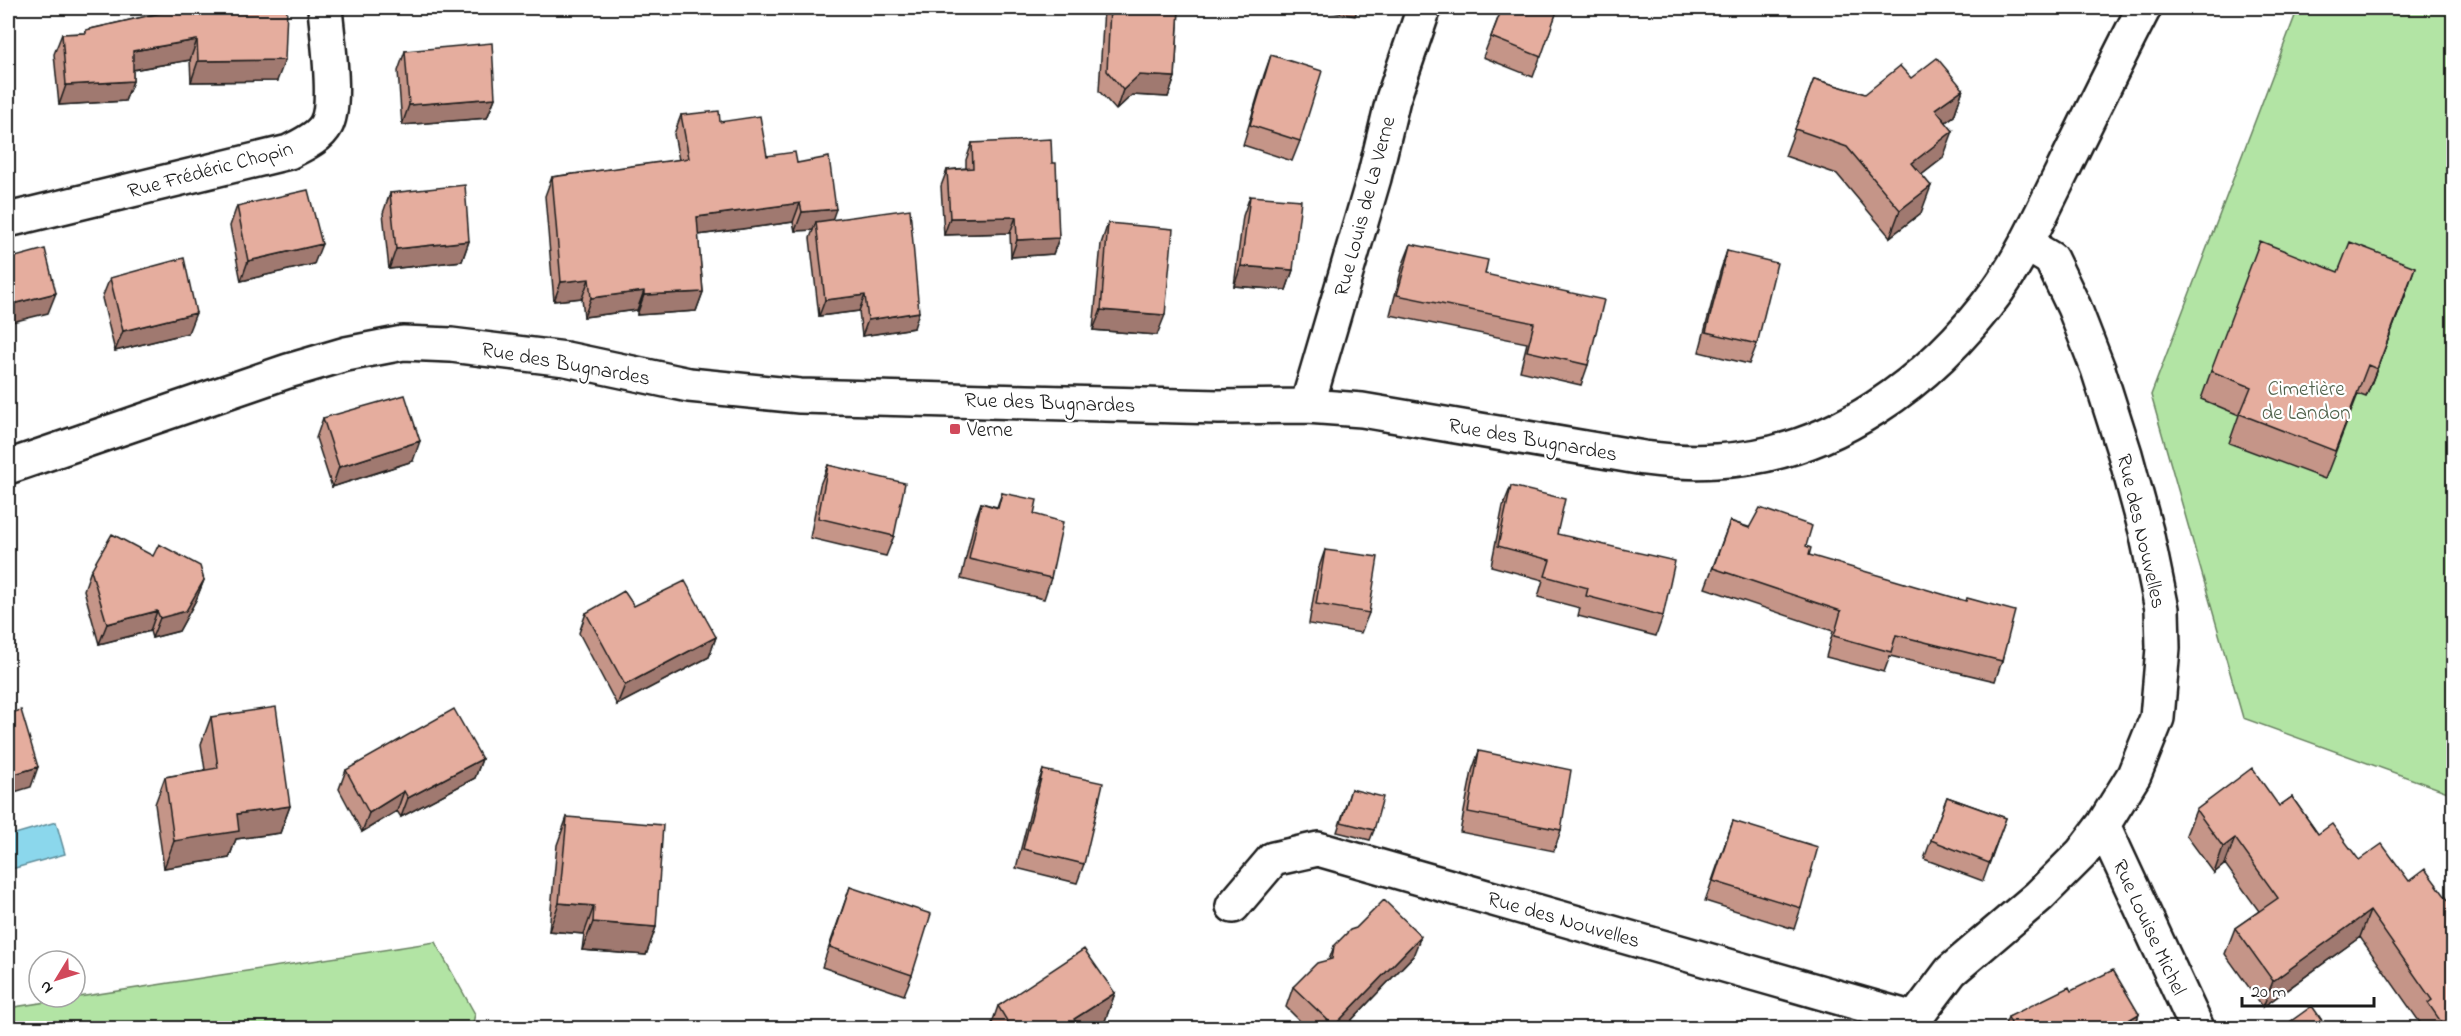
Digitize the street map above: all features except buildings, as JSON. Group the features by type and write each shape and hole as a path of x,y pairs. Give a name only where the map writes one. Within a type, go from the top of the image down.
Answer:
{"street":[{"name":"Rue Frédéric Chopin","path":"8,220 289,152 311,141 326,126 332,107 326,8"},
{"name":"Rue Louis de La Verne","path":"1307,406 1374,178 1393,99 1424,8"},
{"path":"2026,244 2144,8"},
{"name":"Rue des Bugnardes","path":"8,467 288,371 346,354 404,343 451,345 566,359 689,385 800,396 1219,407 1307,406 1362,410 1644,458 1682,462 1718,461 1760,456 1841,428 1878,409 1947,352 1999,289 2026,244"},
{"name":"Rue des Nouvelles","path":"1233,906 1273,859 1318,849 1911,1024 1951,971 2039,896 2082,853 2103,825 2134,775 2157,718 2163,648 2162,609 2146,531 2125,454 2094,359 2074,307 2051,259 2026,244"},
{"name":"Rue Louise Michel","path":"2103,825 2197,1029"}],"green space":[{"name":"Cimetière de Landon","path":"2298,8 2453,8 2453,794 2243,718 2151,395"},
{"path":"435,942 475,1014 472,1028 8,1028 8,1008 27,1005 27,1009 87,1009 87,996"}],"water":[{"path":"56,822 65,854 8,870 8,836"}],"place":[{"name":"Verne","path":"955,429"}]}
